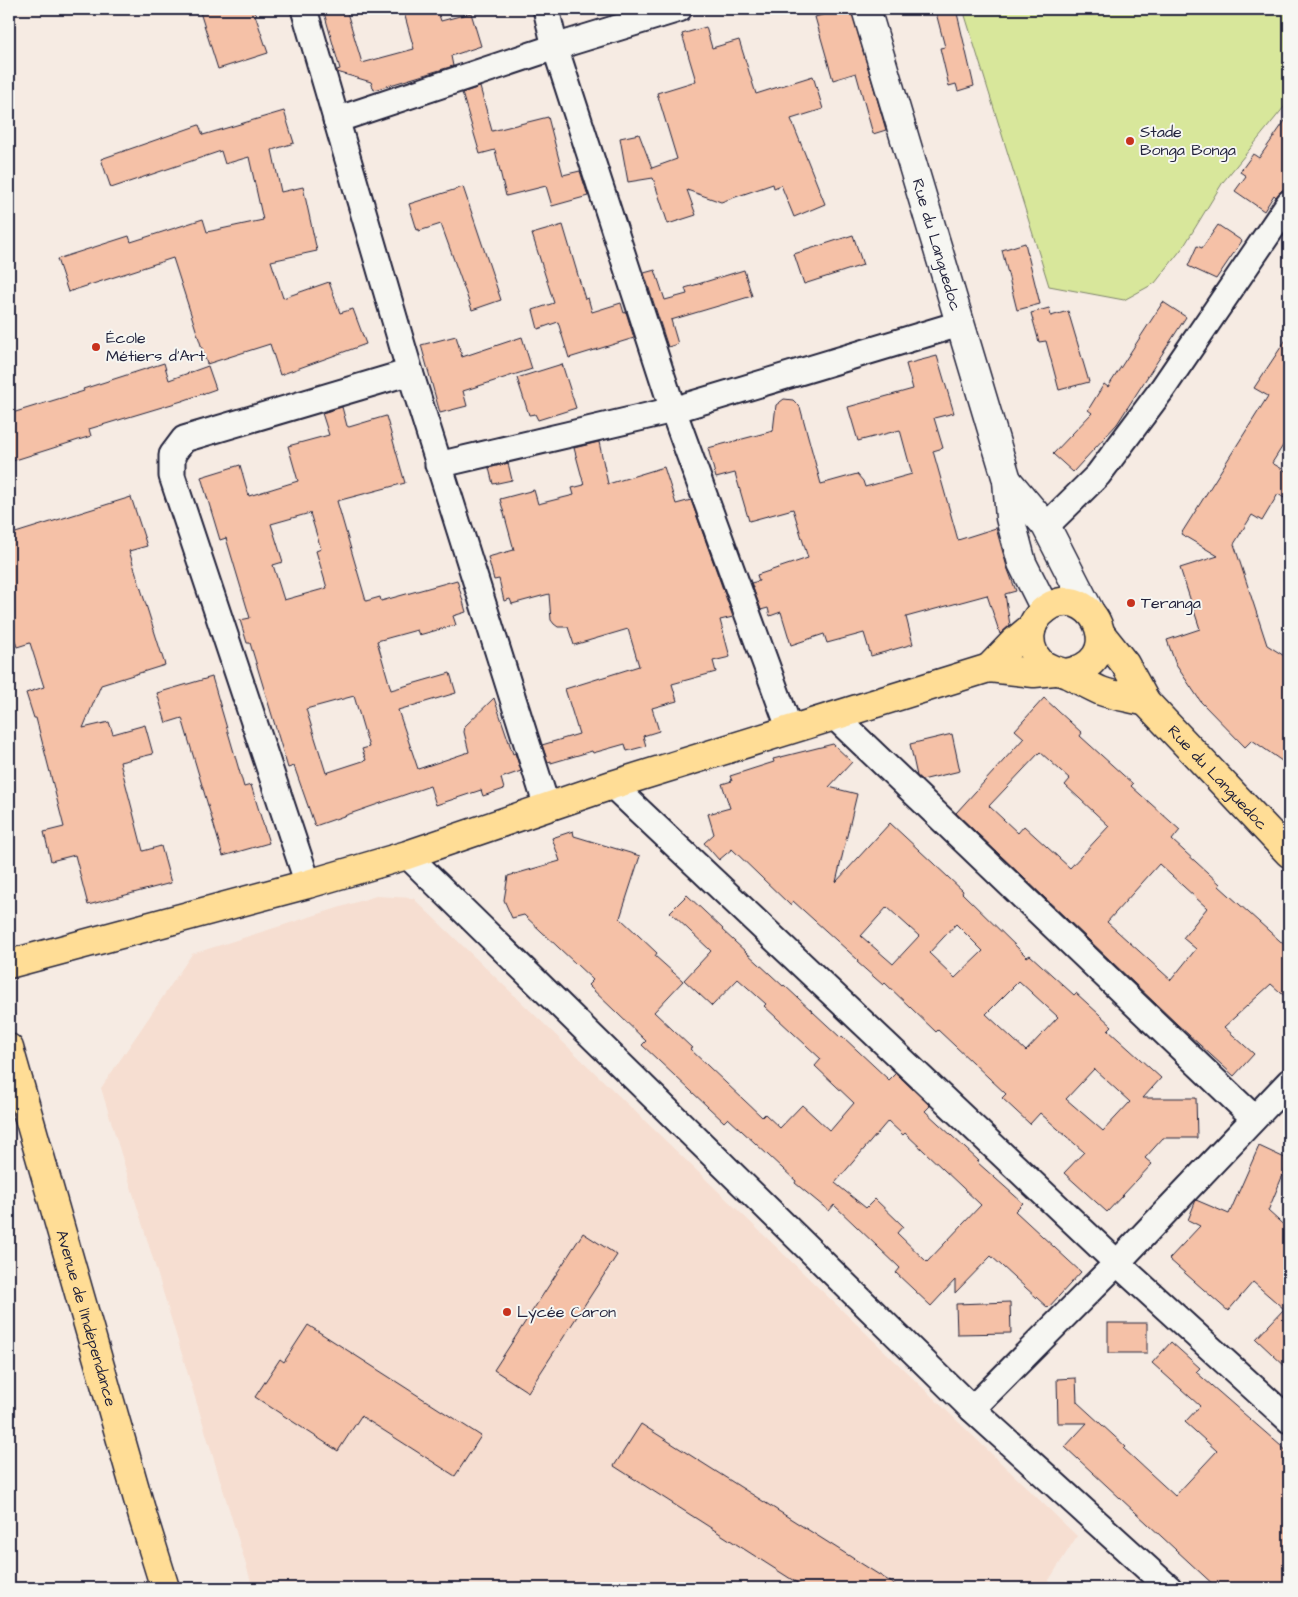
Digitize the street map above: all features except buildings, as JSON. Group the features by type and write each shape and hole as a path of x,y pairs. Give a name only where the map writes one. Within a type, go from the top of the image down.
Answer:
{"main road":[{"path":"9,964 407,856 612,785 989,668 1034,673 1077,671 1087,666 1096,657 1100,646 1095,623 1080,605 1068,602 1056,603 1038,618 989,668"},
{"path":"1038,618 1030,638 1034,654 1045,666 1102,691 1146,702"},
{"name":"Rue du Languedoc","path":"1095,623 1120,656 1146,702 1289,853"},
{"name":"Avenue de l'Indépendance","path":"9,1048 164,1588"}],"street":[{"path":"304,9 438,465 547,808"},
{"path":"546,9 555,47 672,410 790,730"},
{"path":"336,120 555,47 679,9"},
{"name":"Rue du Languedoc","path":"866,9 1007,480"},
{"path":"1046,526 1098,475 1163,388 1289,203"},
{"path":"438,465 672,410 959,324"},
{"path":"308,884 172,476 172,455 184,439 410,372"},
{"path":"1007,480 1046,526 1095,623"},
{"path":"1007,480 1010,518 1038,618"},
{"path":"834,716 1254,1118"},
{"path":"612,785 1117,1263 1287,1413"},
{"path":"407,856 972,1409 1169,1588"},
{"path":"972,1409 1117,1263 1289,1082"}],"shaded area":[{"name":"Lycée Caron","path":"376,896 413,898 1077,1536 1044,1588 253,1588 101,1088 192,954"}],"green space":[{"name":"Stade Bonga Bonga","path":"963,9 1289,9 1289,101 1223,182 1184,246 1155,283 1124,300 1049,286"}],"place":[{"name":"Stade Bonga Bonga","path":"1130,141"},
{"name":"École Métiers d'Art","path":"96,347"},
{"name":"Teranga","path":"1131,603"},
{"name":"Lycée Caron","path":"507,1312"}]}
